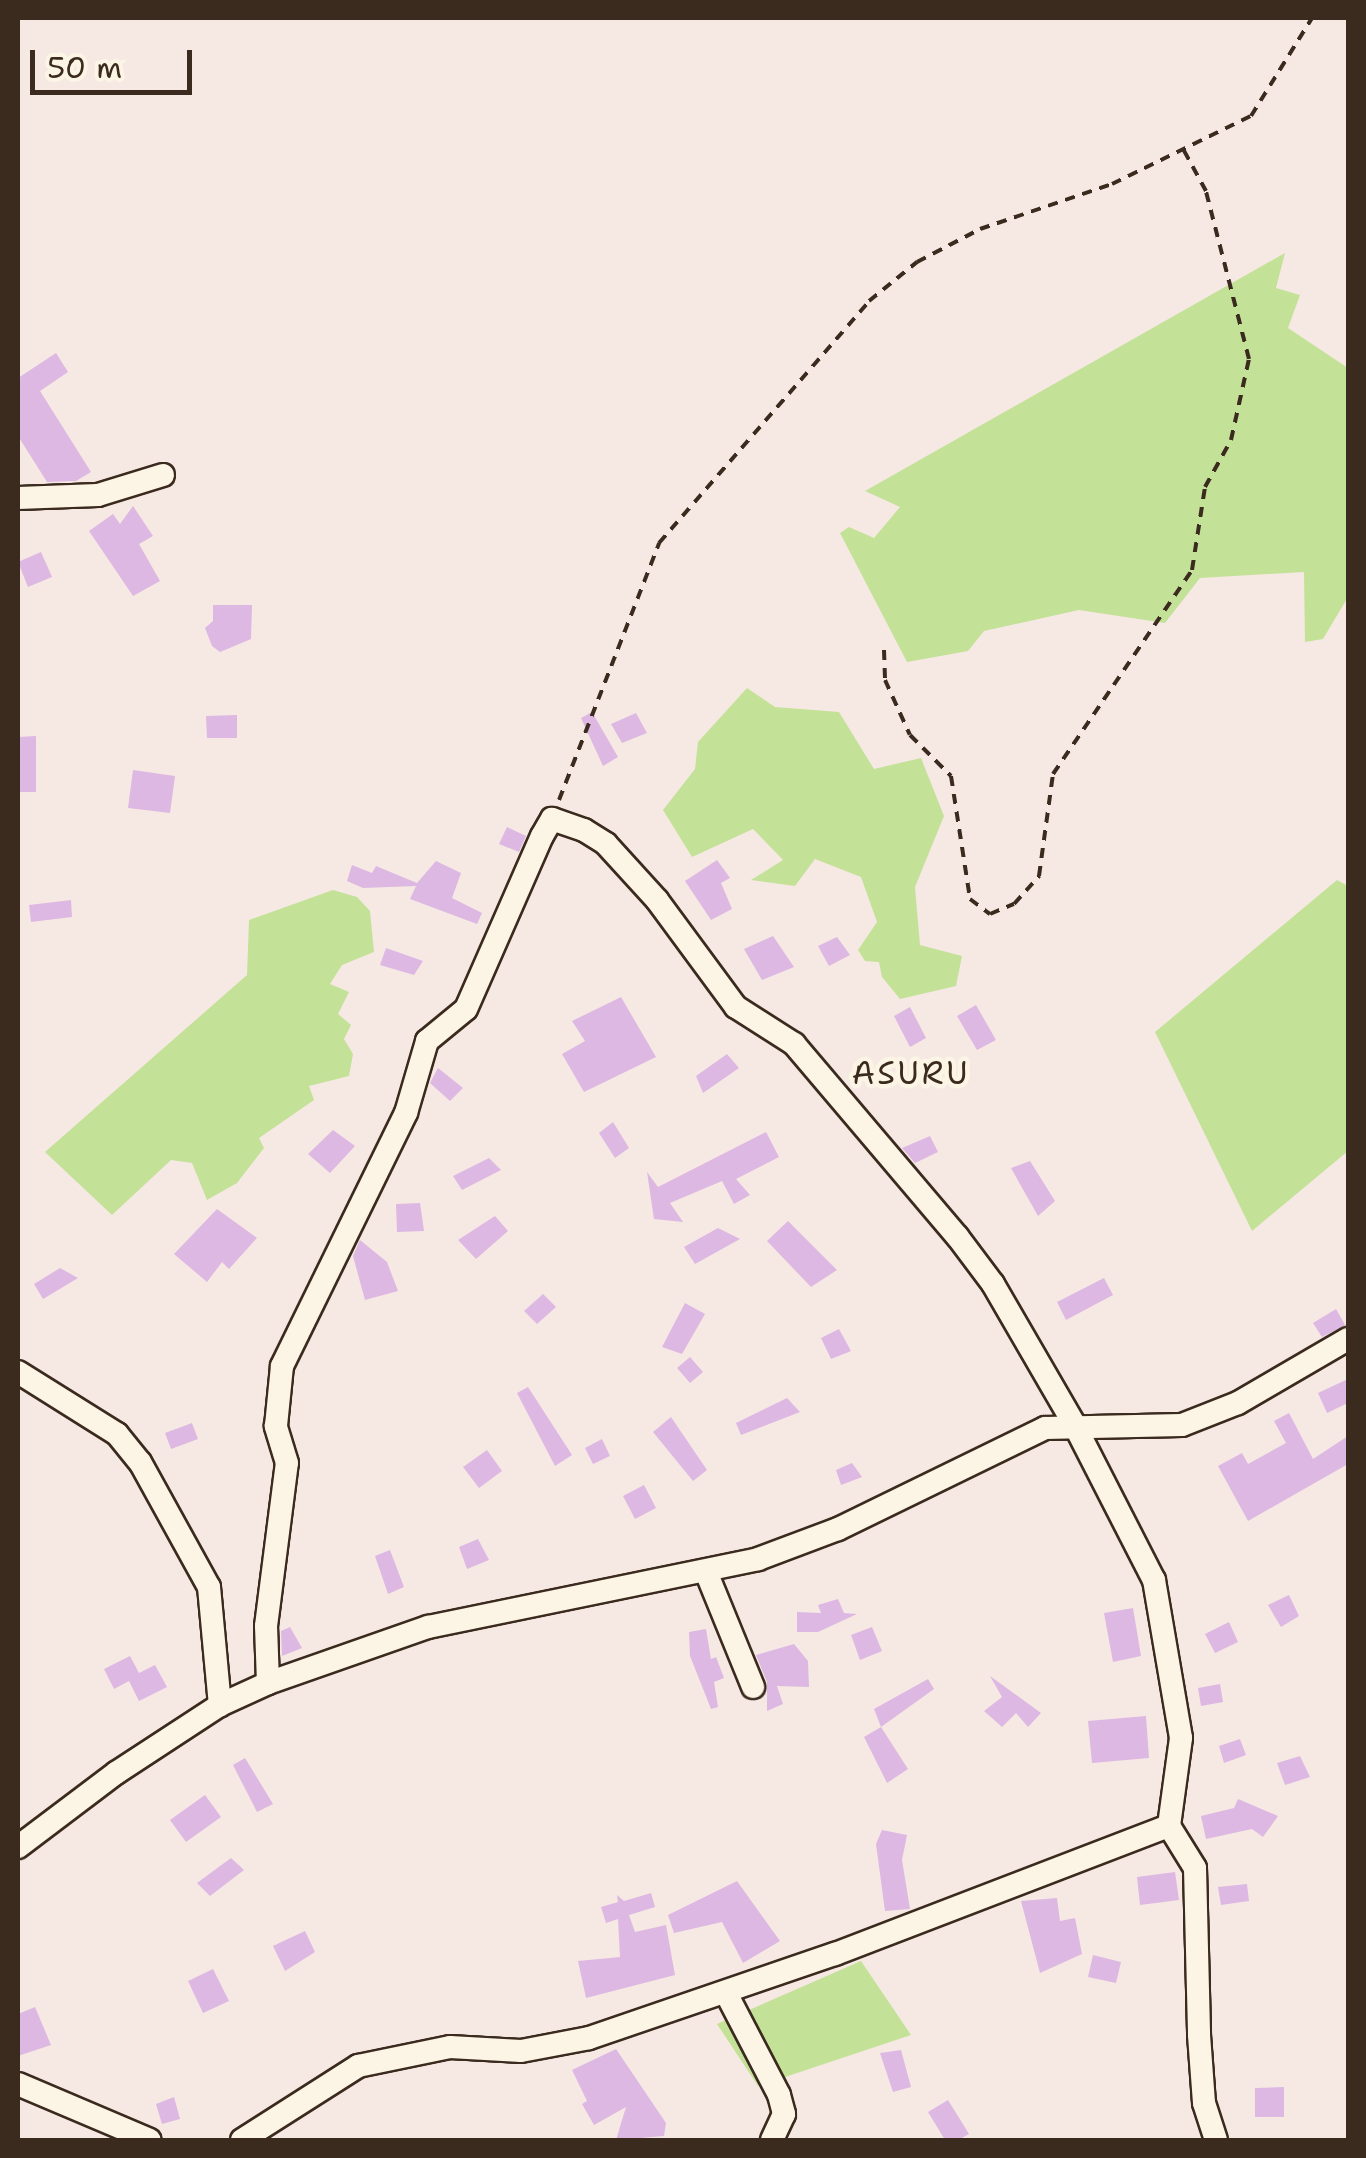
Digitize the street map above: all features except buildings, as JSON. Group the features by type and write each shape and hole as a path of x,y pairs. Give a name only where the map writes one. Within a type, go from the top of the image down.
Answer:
{"street":[{"path":"18,498 98,495 164,475"},
{"path":"268,1682 266,1626 287,1463 276,1426 282,1366 406,1113 427,1041 466,1009 552,819 606,844 656,900 714,983 736,1007 794,1044 984,1272 1074,1424 1154,1580 1181,1738 1169,1826 1195,1868 1198,2036 1204,2102 1216,2140"},
{"path":"18,1847 220,1705 268,1682 428,1628 573,1594 708,1574 838,1529 1016,1439 1074,1424 1182,1425 1238,1403 1348,1339"},
{"path":"18,1372 117,1434 140,1462 209,1587 220,1705"},
{"path":"708,1574 754,1686"},
{"path":"256,2137 358,2066 450,2047 552,2046 726,1993 1169,1826"},
{"path":"726,1993 779,2095 784,2114 772,2140"},
{"path":"18,2084 150,2140"}],"path":[{"path":"552,819 660,544 869,301 918,262 980,228 1112,184 1251,116 1312,18"},
{"path":"884,650 886,680 910,736 951,776 970,899 990,914 1014,904 1038,876 1053,774 1192,570 1206,487 1230,440 1249,359 1206,191 1182,147"}],"green space":[{"path":"1285,253 1276,288 1300,295 1288,328 1348,368 1348,597 1323,639 1305,642 1304,572 1200,578 1165,623 1079,610 984,631 968,651 907,662 840,533 849,527 874,538 900,507 865,491"},
{"path":"747,688 775,707 839,712 874,769 921,758 944,816 915,887 920,945 962,956 956,986 900,999 882,977 879,962 865,961 858,950 877,922 861,877 815,859 795,886 751,880 783,860 753,829 692,857 663,810 695,769 698,742"},
{"path":"1337,880 1348,886 1348,1151 1252,1231 1155,1032"},
{"path":"333,890 357,897 370,911 374,952 342,965 330,984 349,992 338,1014 351,1025 344,1039 353,1054 349,1076 309,1086 314,1100 259,1138 264,1148 237,1183 207,1200 192,1163 171,1160 112,1215 45,1152 247,975 249,920"},
{"path":"861,1961 911,2035 758,2086 717,2024"}],"district":[{"name":"ASURU","path":"911,1073"}]}
